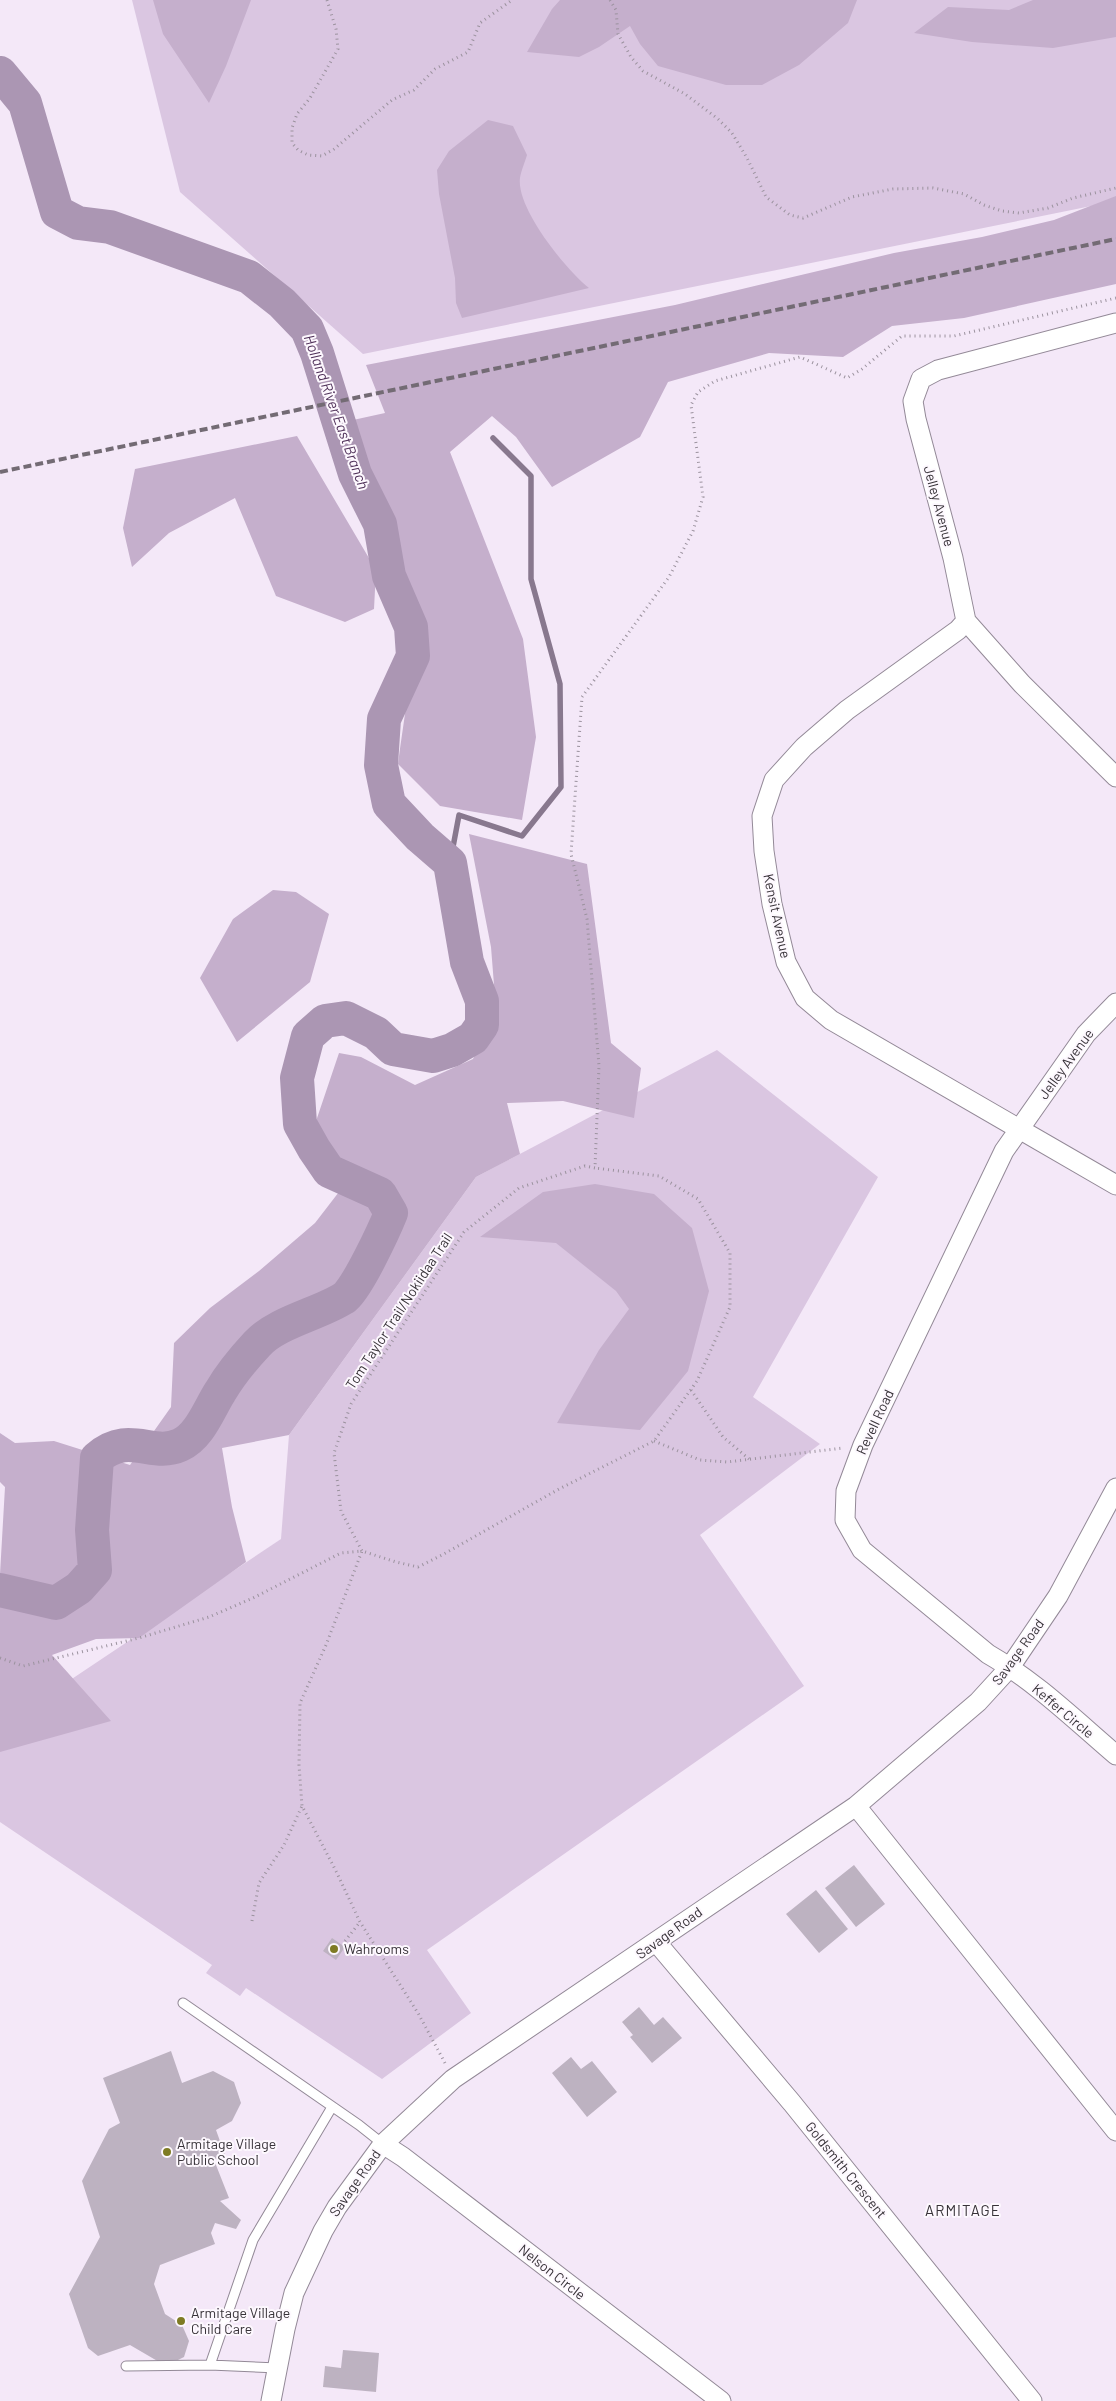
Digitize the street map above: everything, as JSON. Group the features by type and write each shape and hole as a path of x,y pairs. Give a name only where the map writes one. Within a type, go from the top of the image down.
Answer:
{"street":[{"name":"Jelley Avenue","path":"1116,323 938,370 921,379 914,401 916,419 953,558 966,621 1022,684 1116,777"},
{"name":"Kensit Avenue","path":"966,621 958,630 847,710 804,747 774,780 762,816 764,851 772,904 786,962 805,998 831,1020 1116,1185"},
{"name":"Jelley Avenue","path":"1020,1129 1086,1034 1116,1003"},
{"name":"Revell Road","path":"1010,1667 988,1654 862,1550 845,1520 846,1491 863,1445 1004,1150 1020,1129"},
{"name":"Savage Road","path":"271,2401 294,2293 336,2207 382,2144 453,2079 657,1943 709,1904 856,1806 978,1702 1010,1667 1058,1596 1116,1488"},
{"name":"Keffer Circle","path":"1010,1667 1116,1755"},
{"path":"856,1806 1116,2131"},
{"name":"Goldsmith Crescent","path":"657,1943 792,2103 1032,2401"},
{"name":"Nelson Circle","path":"382,2144 403,2157 721,2401"}],"lane":[{"path":"183,2003 359,2125 382,2144"},
{"path":"210,2365 252,2240 332,2107"},
{"path":"126,2366 210,2365 278,2368"}],"path":[{"path":"327,0 336,29 338,49 310,98 297,114 292,128 292,143 298,150 322,156 334,150 392,100 414,90 435,69 468,52 480,23 512,0"},
{"path":"610,0 616,10 618,34 631,57 643,71 685,94 718,119 732,133 747,158 766,197 790,215 803,218 852,197 893,189 933,188 964,194 984,205 1002,211 1019,213 1048,208 1073,198 1116,188"},
{"path":"595,1168 598,1066 587,919 571,854 582,697 669,577 693,531 703,497 691,405 698,392 715,381 800,357 846,378 862,369 902,336 954,336 1116,298"},
{"name":"Tom Taylor Trail/Nokiidaa Trail","path":"362,1551 341,1510 334,1453 351,1404 464,1232 519,1188 585,1166 659,1176 698,1198 730,1253 730,1307 697,1381 654,1441"},
{"path":"691,1390 723,1437 749,1459"},
{"path":"0,1658 23,1666 139,1638 209,1617 253,1598 341,1553 362,1551 418,1567 654,1441 700,1460 727,1462 863,1445"},
{"path":"362,1551 326,1645 300,1703 299,1765 302,1806 360,1922 418,2013 453,2079"},
{"path":"252,1920 259,1883 284,1845 302,1806"},
{"path":"345,1940 360,1922"}],"shaded area":[{"path":"132,0 1116,0 1116,201 363,354 180,192"},
{"path":"153,0 251,0 226,66 209,103 163,34"},
{"path":"560,0 857,0 848,23 799,65 762,85 726,85 658,66 640,44 630,26 599,47 579,57 527,52 552,9"},
{"path":"1033,0 1116,0 1116,37 1053,48 972,42 914,33 948,7 1009,10"},
{"path":"488,120 513,126 527,155 520,178 521,191 526,205 544,238 568,267 589,288 462,318 456,303 455,278 439,194 437,170 449,151"},
{"path":"1116,196 1116,284 964,318 892,326 843,357 769,353 668,382 640,437 552,487 516,437 492,416 450,452 523,639 536,737 522,820 440,806 398,764 408,689 412,623 396,568 369,495 356,446 353,420 385,413 366,365 675,305 894,253 982,237 1054,220"},
{"path":"297,436 376,570 374,609 345,622 276,596 235,498 169,533 132,567 123,528 135,469"},
{"path":"469,834 587,864 611,1043 641,1068 634,1118 563,1101 507,1103 520,1154 476,1177 289,1435 222,1448 232,1507 246,1562 139,1638 96,1639 52,1655 111,1721 0,1752 0,1574 5,1487 0,1482 0,1433 15,1443 54,1441 130,1465 171,1407 174,1343 210,1308 259,1271 315,1223 352,1175 313,1130 339,1053 361,1057 415,1085 473,1059 496,1010 491,947"},
{"path":"273,890 296,892 329,914 310,982 237,1042 200,978 233,919"},
{"path":"717,1050 878,1177 753,1397 820,1444 700,1535 804,1686 427,1950 471,2013 382,2079 246,1988 240,1996 206,1973 212,1965 0,1822 0,1727 281,1539 289,1435 476,1177"},
{"path":"595,1184 654,1194 692,1228 709,1291 688,1371 640,1430 557,1423 599,1350 629,1309 616,1291 556,1243 480,1237 543,1192"}],"building":[{"path":"854,1865 885,1904 856,1927 825,1888"},
{"path":"816,1890 848,1929 819,1953 786,1914"},
{"name":"Wahrooms","path":"332,1938 345,1947 336,1960 323,1951"},
{"path":"639,2007 654,2025 663,2017 682,2038 652,2063 630,2037 633,2035 622,2022"},
{"path":"171,2051 182,2083 213,2071 234,2082 241,2103 232,2121 216,2130 225,2155 214,2160 229,2198 220,2201 241,2220 236,2229 215,2223 211,2233 215,2244 160,2265 154,2284 165,2314 182,2325 189,2341 184,2357 166,2366 130,2345 98,2356 88,2348 69,2294 100,2237 82,2181 109,2129 120,2123 103,2078"},
{"path":"571,2057 581,2069 592,2061 617,2092 587,2117 552,2073"},
{"path":"343,2350 379,2353 376,2392 323,2387 325,2366 341,2368"}],"waterway":[{"name":"Holland River East Branch","path":"0,73 25,103 57,212 78,223 110,227 249,277 282,303 307,329 317,353 355,474 380,524 389,576 411,627 413,656 384,719 381,765 389,804 420,837 450,863 467,962 482,1001 482,1025 473,1038 452,1050 433,1056 393,1049 376,1033 346,1018 325,1021 308,1036 297,1078 300,1124 329,1171 380,1194 391,1213 363,1272 344,1298 265,1336 233,1373 199,1429 187,1441 170,1448 160,1449 130,1445 120,1446 109,1450 97,1458 92,1530 95,1570 79,1588 56,1603 0,1590"},
{"path":"450,863 459,815 522,836 561,787 560,684 531,579 531,476 493,438"}],"railway":[{"path":"0,472 1116,239"}],"place":[{"name":"Wahrooms","path":"334,1949"},
{"name":"Armitage Village Public School","path":"167,2152"},
{"name":"Armitage Village Child Care","path":"181,2321"}],"district":[{"name":"ARMITAGE","path":"963,2211"}]}
